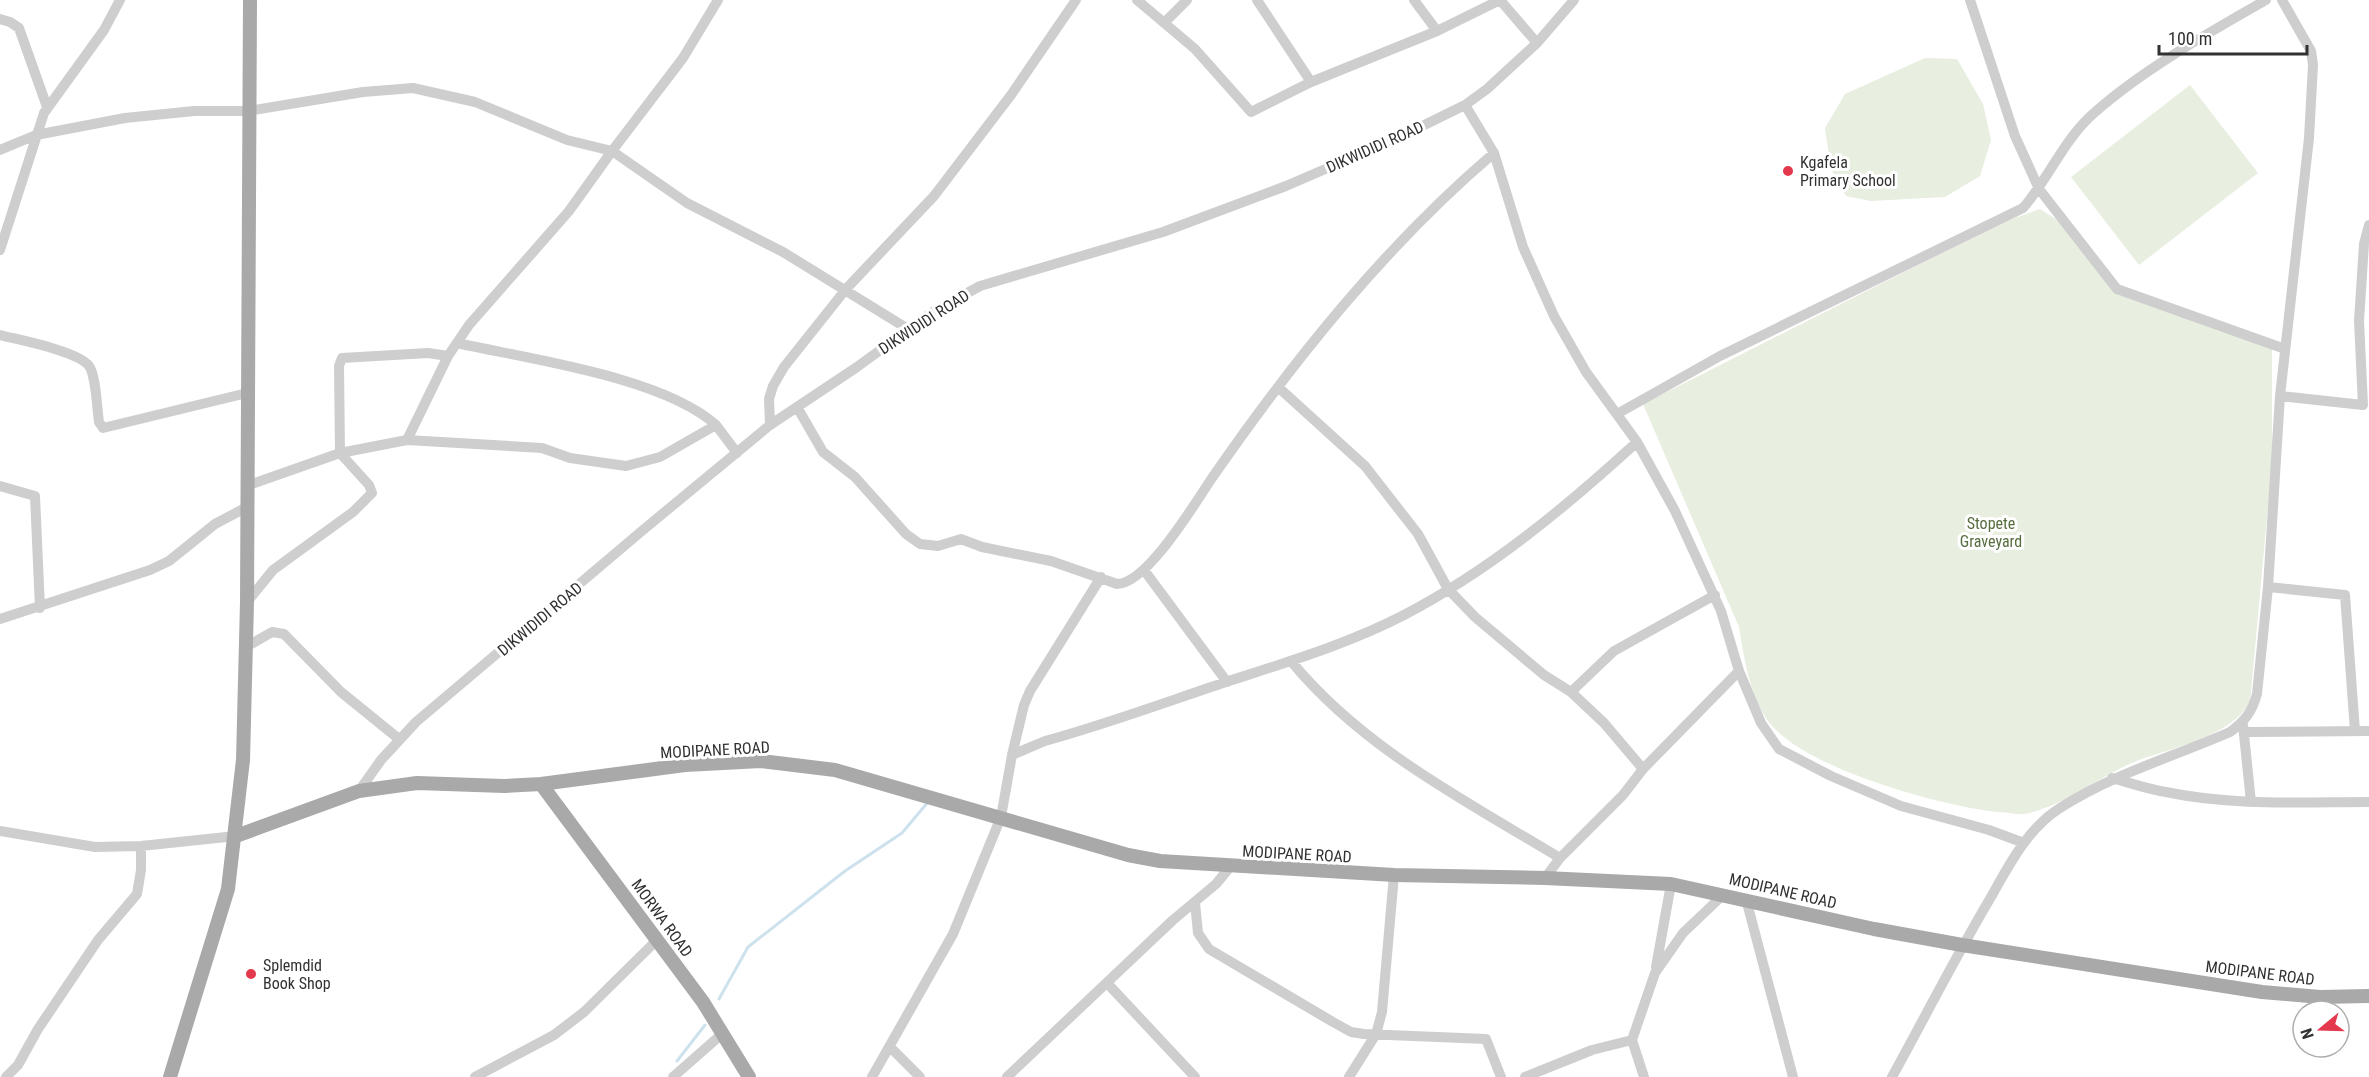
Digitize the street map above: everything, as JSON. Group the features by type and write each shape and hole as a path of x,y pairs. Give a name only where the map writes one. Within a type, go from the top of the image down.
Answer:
{"main road":[{"path":"170,1077 218,929 228,889 236,836 243,760 247,602 250,0"},
{"name":"MODIPANE ROAD","path":"236,836 359,792 417,783 504,786 541,784 685,765 761,761 835,770 1141,858 1230,867 1671,884 1874,929 1962,945 2262,992 2320,997 2369,996"},
{"name":"MORWA ROAD","path":"541,784 658,939 723,1032 749,1077"}],"street":[{"path":"0,250 47,107 75,73 120,0"},
{"path":"407,440 448,356 469,325 569,211 689,49 718,0"},
{"path":"770,425 769,399 784,366 846,289 934,196 1011,95 1076,0"},
{"path":"1137,0 1195,49 1251,112 1311,82 1437,31 1500,0 1537,43"},
{"path":"1165,22 1187,0"},
{"path":"1257,0 1311,82"},
{"path":"1414,0 1437,31"},
{"name":"DIKWIDIDI ROAD","path":"359,792 399,739 770,425 857,367 908,329 980,286 1163,232 1286,186 1404,135 1465,105 1506,74 1537,43 1574,0"},
{"path":"1970,0 2015,136 2039,189 2117,289 2285,349"},
{"path":"2242,0 2245,12"},
{"path":"1617,414 1720,356 2015,213 2039,189 2070,139 2093,113 2176,53 2266,0"},
{"path":"2251,802 2244,727 2257,694 2268,587 2280,396 2308,138 2313,65 2311,51 2282,0"},
{"path":"0,19 19,28 47,107"},
{"path":"0,150 36,135 150,114 248,111 363,92 413,88 475,102 567,140 612,151 687,203 783,252 908,329"},
{"path":"1465,105 1494,153 1523,247 1554,316 1586,372 1637,442 1675,511 1715,596 1739,671 1761,723 1779,749 1831,776 1901,806 1989,830 2024,843"},
{"path":"797,406 815,441 830,460 855,477 906,534 920,544 938,546 961,539 982,547 1051,561 1117,584 1124,584 1144,570 1185,518 1278,387 1354,294 1409,234 1465,178 1494,153"},
{"path":"2280,396 2363,405 2365,363 2359,321 2365,288 2364,244 2369,225"},
{"path":"0,335 52,349 86,363 91,371 99,422 103,428 247,393"},
{"path":"457,343 612,377 684,402 701,411 716,424 737,453"},
{"path":"247,602 273,570 369,498 372,493 369,485 340,453 339,366 342,358 428,353 448,356"},
{"path":"1278,387 1372,474 1418,534 1448,589 1505,643 1571,692 1604,723 1642,769"},
{"path":"246,486 340,453 407,440 542,448 570,458 626,466 660,457 716,424"},
{"path":"1012,755 1046,741 1291,662 1364,634 1405,614 1448,589 1572,501 1637,442"},
{"path":"0,486 35,496 40,608"},
{"path":"0,619 40,608 168,561 215,524 247,507"},
{"path":"1144,570 1227,682"},
{"path":"872,1077 953,934 1001,817 1012,755 1024,705 1030,691 1101,577"},
{"path":"2268,587 2345,595 2355,731"},
{"path":"1571,692 1614,651 1715,596"},
{"path":"246,647 272,632 284,634 341,692 399,739"},
{"path":"1291,662 1319,694 1358,729 1464,800 1560,858"},
{"path":"1545,878 1560,858 1623,795 1642,769 1739,671"},
{"path":"1892,1077 1962,945 2024,843 2058,808 2111,778 2244,727 2369,731"},
{"path":"2111,778 2166,792 2251,802 2369,802"},
{"path":"0,831 95,847 141,846 236,836"},
{"path":"6,1077 18,1065 38,1029 98,940 137,894 141,870 141,846"},
{"path":"1007,1077 1173,920 1195,903 1230,867"},
{"path":"1349,1077 1376,1034 1382,1012 1394,875"},
{"path":"1644,1077 1632,1040 1655,973 1671,884"},
{"path":"1655,973 1683,933 1724,894"},
{"path":"1746,899 1793,1077"},
{"path":"1195,903 1198,933 1209,949 1351,1032 1486,1039 1501,1077"},
{"path":"481,1076 562,1029 584,1012 658,939"},
{"path":"1107,983 1195,1077"},
{"path":"673,1077 723,1032"},
{"path":"1531,1076 1592,1050 1632,1040"},
{"path":"890,1047 920,1077"}],"green space":[{"path":"1925,58 1957,59 1983,104 1991,140 1980,176 1945,197 1871,201 1846,196 1831,169 1825,128 1845,94"},
{"path":"2190,85 2258,173 2139,265 2071,177"},
{"name":"Stopete Graveyard","path":"2040,209 2059,221 2119,295 2272,348 2272,463 2250,703 2240,715 2215,733 2125,766 2054,804 2018,814 1942,802 1872,781 1807,753 1783,736 1766,718 1751,686 1739,627 1643,404 1918,265 2012,219"}],"waterway":[{"path":"719,999 748,947 845,871 902,833 928,802"},
{"path":"677,1061 705,1025"}],"place":[{"name":"Kgafela Primary School","path":"1788,171"},
{"name":"Splemdid Book Shop","path":"251,974"}]}
